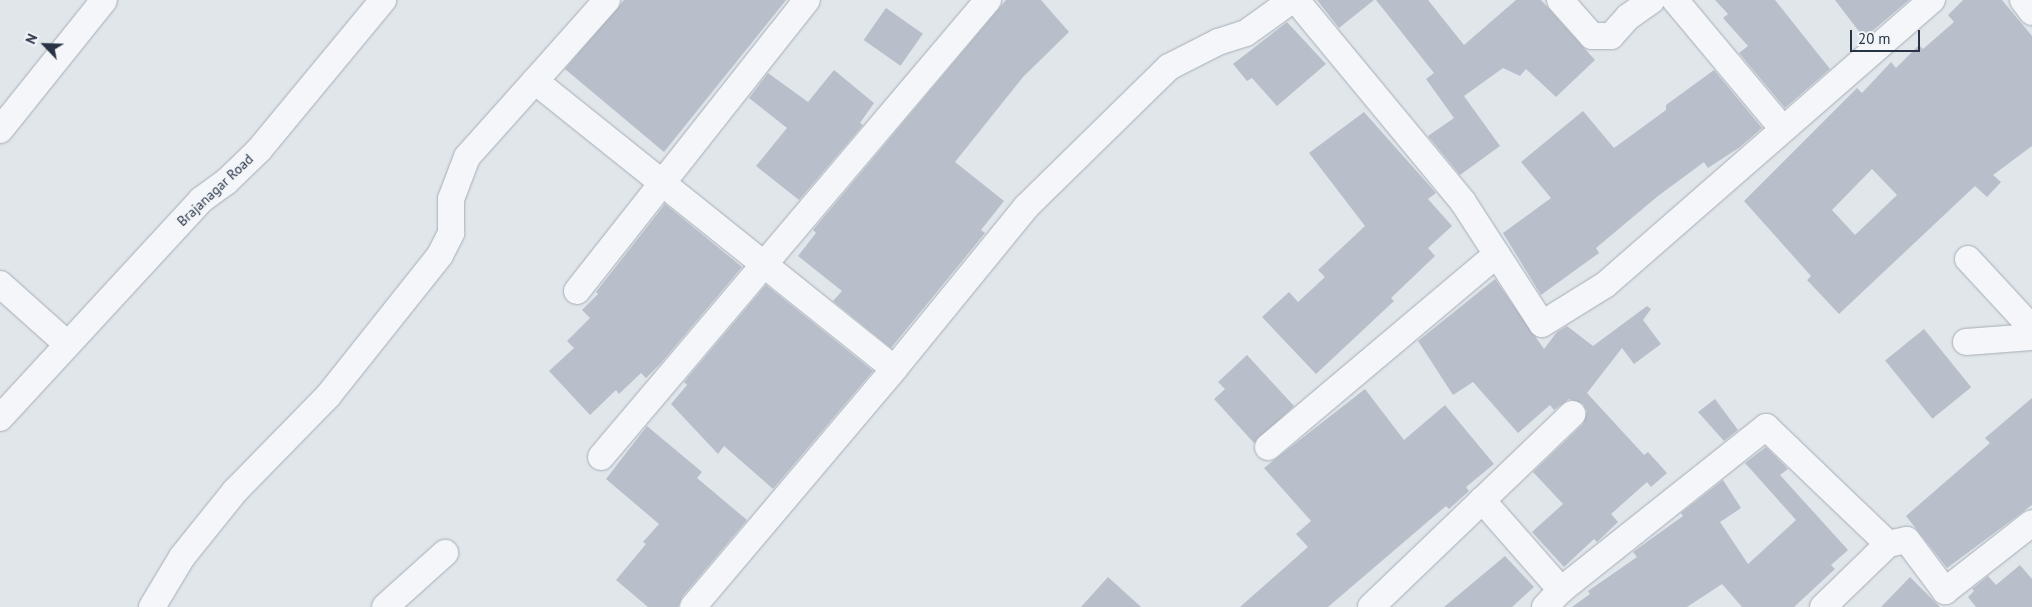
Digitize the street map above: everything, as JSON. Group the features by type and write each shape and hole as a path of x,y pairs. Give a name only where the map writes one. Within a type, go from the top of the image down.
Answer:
{"street":[{"path":"0,130 104,0"},
{"name":"Brajanagar Road","path":"0,418 201,200 226,182 259,150 383,0"},
{"path":"152,607 182,557 223,506 328,396 440,255 451,233 451,199 467,157 607,0"},
{"path":"577,291 807,0"},
{"path":"601,458 988,0"},
{"path":"694,607 894,369 1026,207 1169,67 1218,42 1246,33 1292,0"},
{"path":"1296,0 1462,202 1542,324 1605,285 1932,0"},
{"path":"1560,0 1592,36 1611,36 1628,17 1652,0"},
{"path":"1675,0 1783,130"},
{"path":"2023,0 2032,12"},
{"path":"535,81 894,369"},
{"path":"1268,446 1496,254"},
{"path":"1968,259 2032,328"},
{"path":"0,284 68,344"},
{"path":"1966,342 2032,338"},
{"path":"1371,607 1572,414"},
{"path":"1482,500 1553,598 1766,427 1888,544"},
{"path":"1823,607 1888,544 1907,540 1945,591 2032,523"},
{"path":"386,607 445,553"}],"building":[{"path":"624,0 786,0 664,152 565,69"},
{"path":"1006,0 1041,0 1069,32 1023,77 955,162 1004,201 981,230 985,233 891,348 833,301 842,291 798,256 816,233 813,230"},
{"path":"1317,0 1374,0 1339,28"},
{"path":"1376,0 1428,0 1464,45 1516,0 1541,0 1595,60 1556,97 1526,69 1520,76 1503,68 1464,96 1500,146 1460,175 1428,136 1454,118 1426,79 1434,73"},
{"path":"1715,0 1775,0 1830,69 1785,108 1739,53 1748,46 1723,18 1728,14"},
{"path":"1835,0 1909,0 1864,38"},
{"path":"1963,0 2002,0 2032,36 2032,146 1993,175 2001,182 1987,197 1975,186 1839,314 1807,280 1811,276 1744,201 1857,88 1862,93 1891,62 1896,68 1919,45 1923,49 1954,22 1948,15","holes":["1872,169 1897,195 1855,235 1832,210"]},
{"path":"886,8 923,34 900,66 864,40"},
{"path":"1287,22 1326,64 1277,106 1252,78 1247,81 1233,64"},
{"path":"834,70 874,103 860,123 863,125 799,200 756,166 787,128 749,98 768,73 808,102"},
{"path":"1714,70 1762,128 1740,147 1708,168 1704,162 1658,196 1596,248 1599,253 1541,295 1503,233 1551,198 1521,162 1583,111 1614,148 1666,110 1666,105"},
{"path":"1364,112 1436,193 1428,199 1452,226 1428,248 1435,256 1391,298 1394,301 1316,374 1262,317 1289,292 1298,302 1325,277 1318,270 1365,226 1309,153"},
{"path":"665,204 742,267 661,363 646,378 641,373 619,394 616,390 590,415 549,371 574,348 567,341 590,318 582,310 598,294 596,292"},
{"path":"1495,279 1544,349 1557,332 1567,326 1593,346 1647,306 1651,309 1643,320 1661,344 1634,364 1622,348 1587,393 1644,455 1648,452 1667,473 1651,487 1647,482 1611,514 1618,522 1597,542 1594,539 1564,567 1532,532 1563,504 1533,472 1583,424 1587,411 1583,404 1569,399 1554,410 1550,405 1518,433 1473,382 1453,395 1418,341"},
{"path":"766,285 873,371 773,489 724,446 718,454 671,404 687,385 684,382"},
{"path":"1924,329 1971,387 1932,419 1885,360"},
{"path":"1247,355 1294,406 1254,443 1214,399 1225,389 1218,382"},
{"path":"1365,389 1404,440 1445,405 1494,464 1466,487 1469,491 1449,509 1446,506 1328,607 1240,607 1308,547 1296,534 1311,521 1264,468"},
{"path":"2032,398 2032,505 1947,568 1906,516 1990,443 1985,438"},
{"path":"1715,399 1738,430 1724,441 1698,412"},
{"path":"647,426 702,472 697,478 747,520 682,597 678,607 648,607 616,580 646,544 643,542 659,524 606,479"},
{"path":"1766,447 1788,469 1780,475 1848,550 1831,565 1835,569 1794,607 1742,607 1722,584 1687,607 1572,607 1590,594 1588,591 1637,557 1633,552 1683,516 1681,513 1723,480 1741,508 1720,522 1748,564 1796,520 1745,463"},
{"path":"1505,556 1534,587 1512,607 1444,607"},
{"path":"2020,565 2032,579 2032,607 1976,607 1968,597 1974,591 1972,589 1988,576 1996,585"},
{"path":"1108,577 1141,607 1081,607"},
{"path":"1910,577 1940,607 1881,607"}]}
